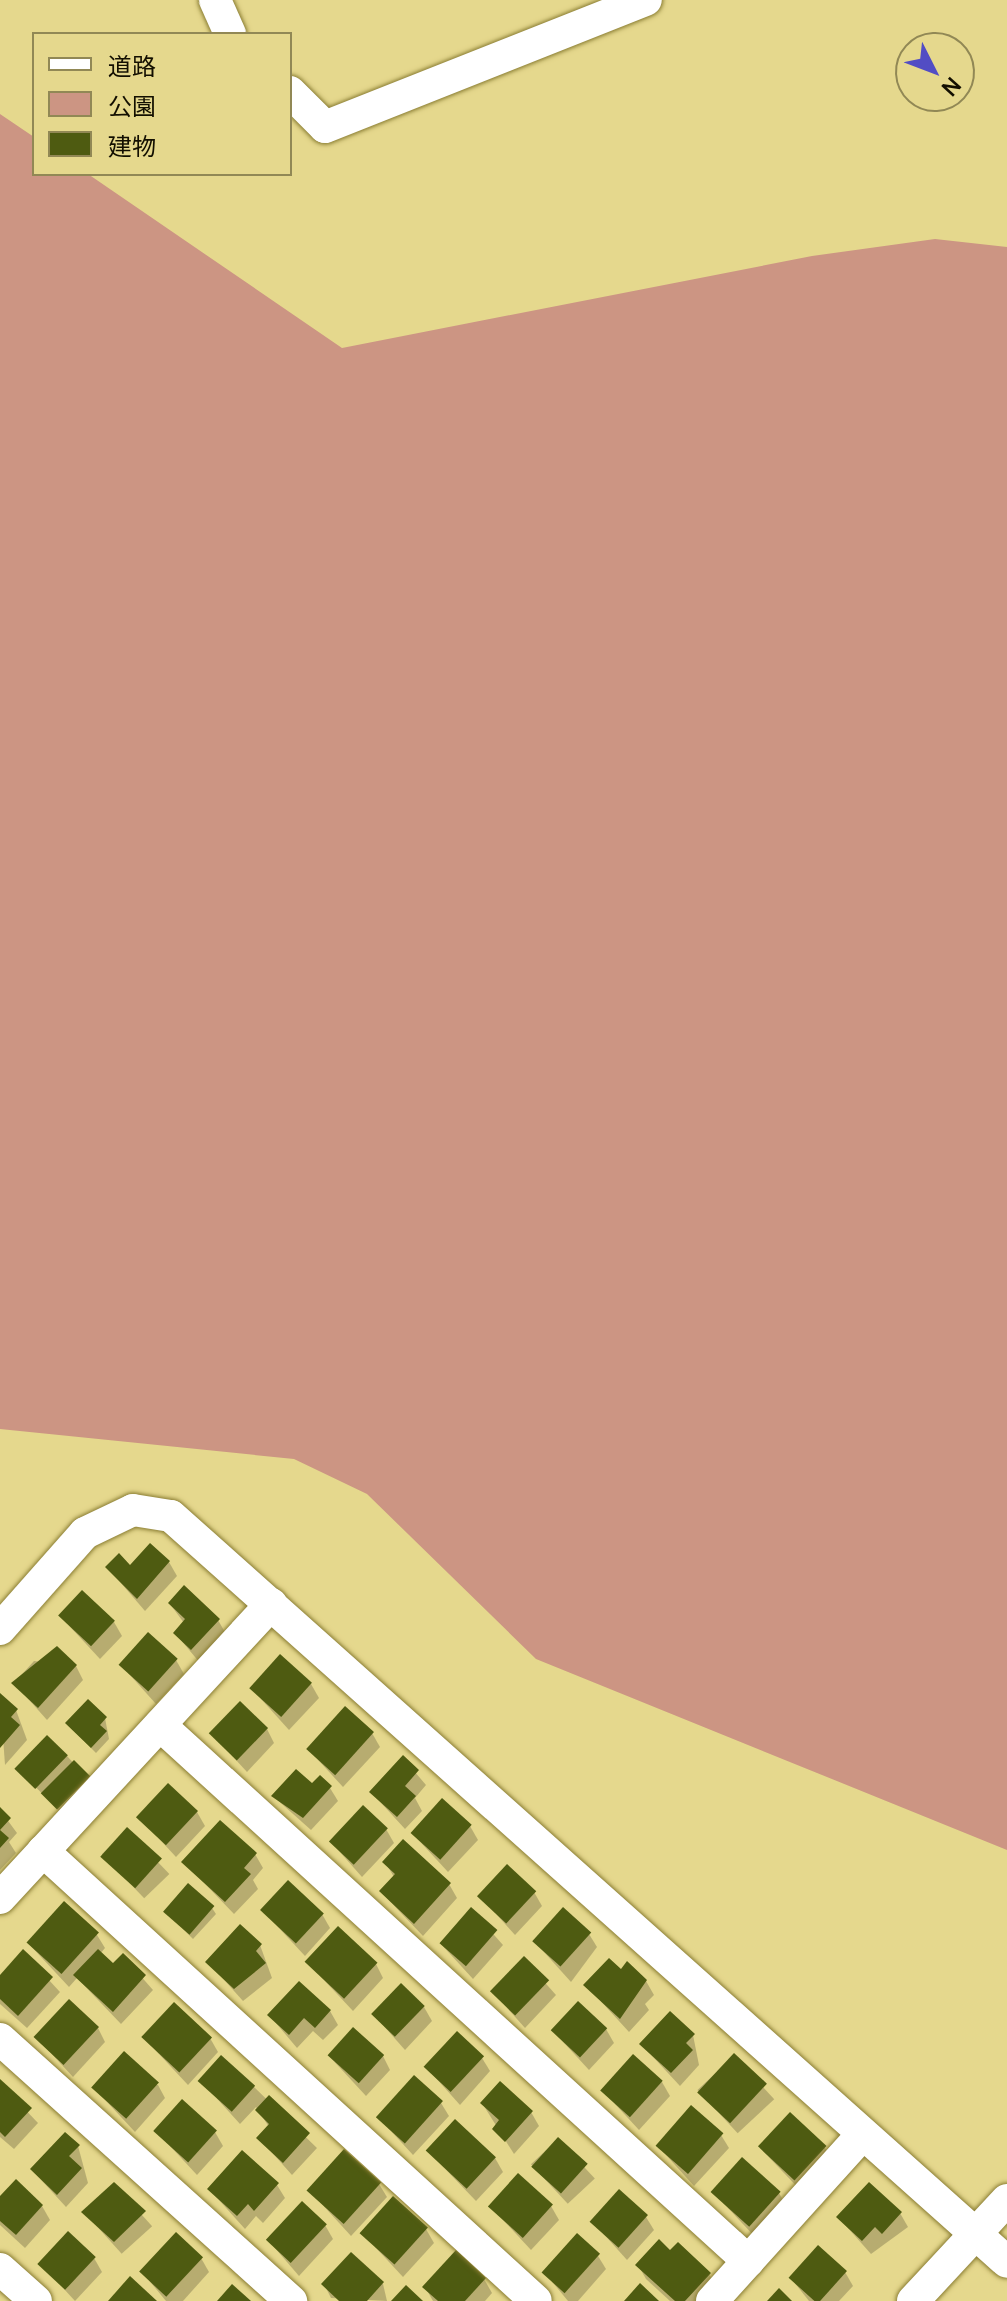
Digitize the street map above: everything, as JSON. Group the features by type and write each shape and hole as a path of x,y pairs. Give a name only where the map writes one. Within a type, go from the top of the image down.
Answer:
{"street":[{"path":"215,0 229,32"},
{"path":"292,94 325,127 583,12 646,0"},
{"path":"0,1629 85,1533 133,1510 171,1516 861,2136 1007,2262"},
{"path":"0,1898 271,1604"},
{"path":"160,1725 748,2261"},
{"path":"43,1851 536,2301"},
{"path":"0,2039 291,2301"},
{"path":"712,2301 861,2136"},
{"path":"913,2301 1007,2200"},
{"path":"0,2269 36,2301"}],"green space":[{"path":"0,114 32,136 32,176 91,176 342,348 812,256 935,239 1007,247 1007,1850 536,1659 367,1494 294,1459 0,1429"}],"building":[{"path":"150,1543 170,1561 137,1599 105,1567 119,1553 130,1565"},
{"path":"184,1585 220,1619 191,1650 173,1633 185,1619 168,1603"},
{"path":"82,1590 115,1621 91,1646 58,1616"},
{"path":"148,1632 178,1659 148,1691 119,1665"},
{"path":"57,1646 77,1665 38,1708 11,1683"},
{"path":"280,1654 312,1683 281,1717 249,1688"},
{"path":"0,1693 18,1709 11,1717 20,1725 0,1748"},
{"path":"88,1699 107,1717 100,1725 107,1731 91,1748 65,1723"},
{"path":"240,1701 268,1728 237,1760 209,1733"},
{"path":"345,1706 374,1732 335,1775 306,1749"},
{"path":"47,1735 68,1755 35,1789 14,1769"},
{"path":"403,1755 419,1770 405,1786 416,1796 397,1817 369,1792"},
{"path":"74,1760 90,1776 57,1809 41,1793"},
{"path":"296,1769 312,1783 320,1775 332,1786 303,1818 271,1796"},
{"path":"168,1783 198,1811 166,1845 136,1817"},
{"path":"442,1798 472,1825 440,1860 411,1833"},
{"path":"363,1805 388,1828 354,1865 329,1842"},
{"path":"0,1807 11,1818 0,1830"},
{"path":"220,1820 257,1853 244,1868 251,1874 225,1902 181,1862"},
{"path":"127,1827 162,1858 135,1888 100,1857"},
{"path":"0,1830 9,1838 0,1848"},
{"path":"403,1839 451,1883 414,1924 379,1891 395,1874 382,1862"},
{"path":"507,1864 536,1891 506,1923 477,1896"},
{"path":"288,1880 324,1913 296,1943 260,1910"},
{"path":"188,1883 214,1906 189,1935 163,1912"},
{"path":"64,1901 99,1932 61,1974 27,1943"},
{"path":"471,1907 497,1930 466,1966 440,1943"},
{"path":"563,1907 591,1932 560,1967 532,1941"},
{"path":"240,1924 262,1944 256,1951 266,1963 234,1989 205,1962"},
{"path":"338,1926 377,1963 344,1999 305,1962"},
{"path":"23,1949 53,1977 18,2016 0,1999 0,1975"},
{"path":"98,1949 113,1963 123,1953 146,1975 113,2012 73,1975"},
{"path":"524,1956 549,1980 515,2016 490,1991"},
{"path":"609,1958 621,1969 627,1961 647,1980 620,2019 583,1985"},
{"path":"299,1981 331,2010 315,2028 304,2018 289,2035 267,2015"},
{"path":"401,1983 425,2006 395,2037 371,2014"},
{"path":"69,1999 99,2027 64,2065 34,2037"},
{"path":"578,2001 607,2028 580,2058 551,2030"},
{"path":"174,2002 212,2037 179,2073 141,2037"},
{"path":"670,2011 695,2034 686,2043 693,2050 671,2073 639,2044"},
{"path":"353,2027 384,2055 359,2083 328,2055"},
{"path":"457,2031 484,2056 451,2092 424,2067"},
{"path":"124,2051 159,2082 126,2119 91,2087"},
{"path":"734,2053 767,2084 730,2123 697,2092"},
{"path":"633,2054 663,2081 630,2117 600,2090"},
{"path":"221,2055 255,2086 232,2112 198,2081"},
{"path":"414,2075 443,2101 405,2143 376,2117"},
{"path":"0,2079 32,2108 5,2137 0,2132"},
{"path":"500,2081 533,2111 505,2142 492,2129 499,2120 480,2103"},
{"path":"269,2095 310,2133 283,2163 256,2138 269,2124 255,2110"},
{"path":"182,2099 217,2130 188,2162 153,2131"},
{"path":"691,2105 723,2133 688,2174 656,2146"},
{"path":"790,2112 827,2146 795,2180 758,2146"},
{"path":"455,2119 496,2157 467,2189 426,2150"},
{"path":"65,2132 80,2145 69,2156 82,2168 57,2195 30,2169"},
{"path":"558,2137 588,2164 561,2193 531,2167"},
{"path":"344,2149 381,2182 344,2224 307,2191"},
{"path":"242,2150 279,2183 254,2211 248,2204 237,2216 207,2189"},
{"path":"742,2157 781,2192 749,2227 711,2192"},
{"path":"518,2173 553,2204 523,2238 488,2206"},
{"path":"16,2179 43,2205 16,2235 0,2221 0,2196"},
{"path":"114,2182 146,2211 114,2242 81,2212"},
{"path":"869,2182 902,2212 882,2234 875,2227 862,2241 836,2217"},
{"path":"619,2189 648,2215 619,2248 590,2222"},
{"path":"393,2196 428,2227 394,2265 360,2233"},
{"path":"302,2201 327,2224 291,2263 266,2240"},
{"path":"68,2231 96,2257 65,2290 37,2264"},
{"path":"176,2232 203,2257 166,2297 139,2271"},
{"path":"577,2233 600,2254 565,2293 542,2272"},
{"path":"659,2239 670,2250 678,2242 711,2273 685,2301 675,2301 635,2265"},
{"path":"818,2245 847,2271 820,2301 814,2301 789,2278"},
{"path":"456,2250 486,2278 465,2301 438,2301 422,2287"},
{"path":"351,2252 384,2282 367,2301 339,2301 321,2284"},
{"path":"130,2276 157,2301 108,2301"},
{"path":"640,2283 659,2301 624,2301"},
{"path":"232,2284 251,2301 217,2301"},
{"path":"406,2285 423,2301 391,2301"},
{"path":"779,2288 792,2301 767,2301"}]}
